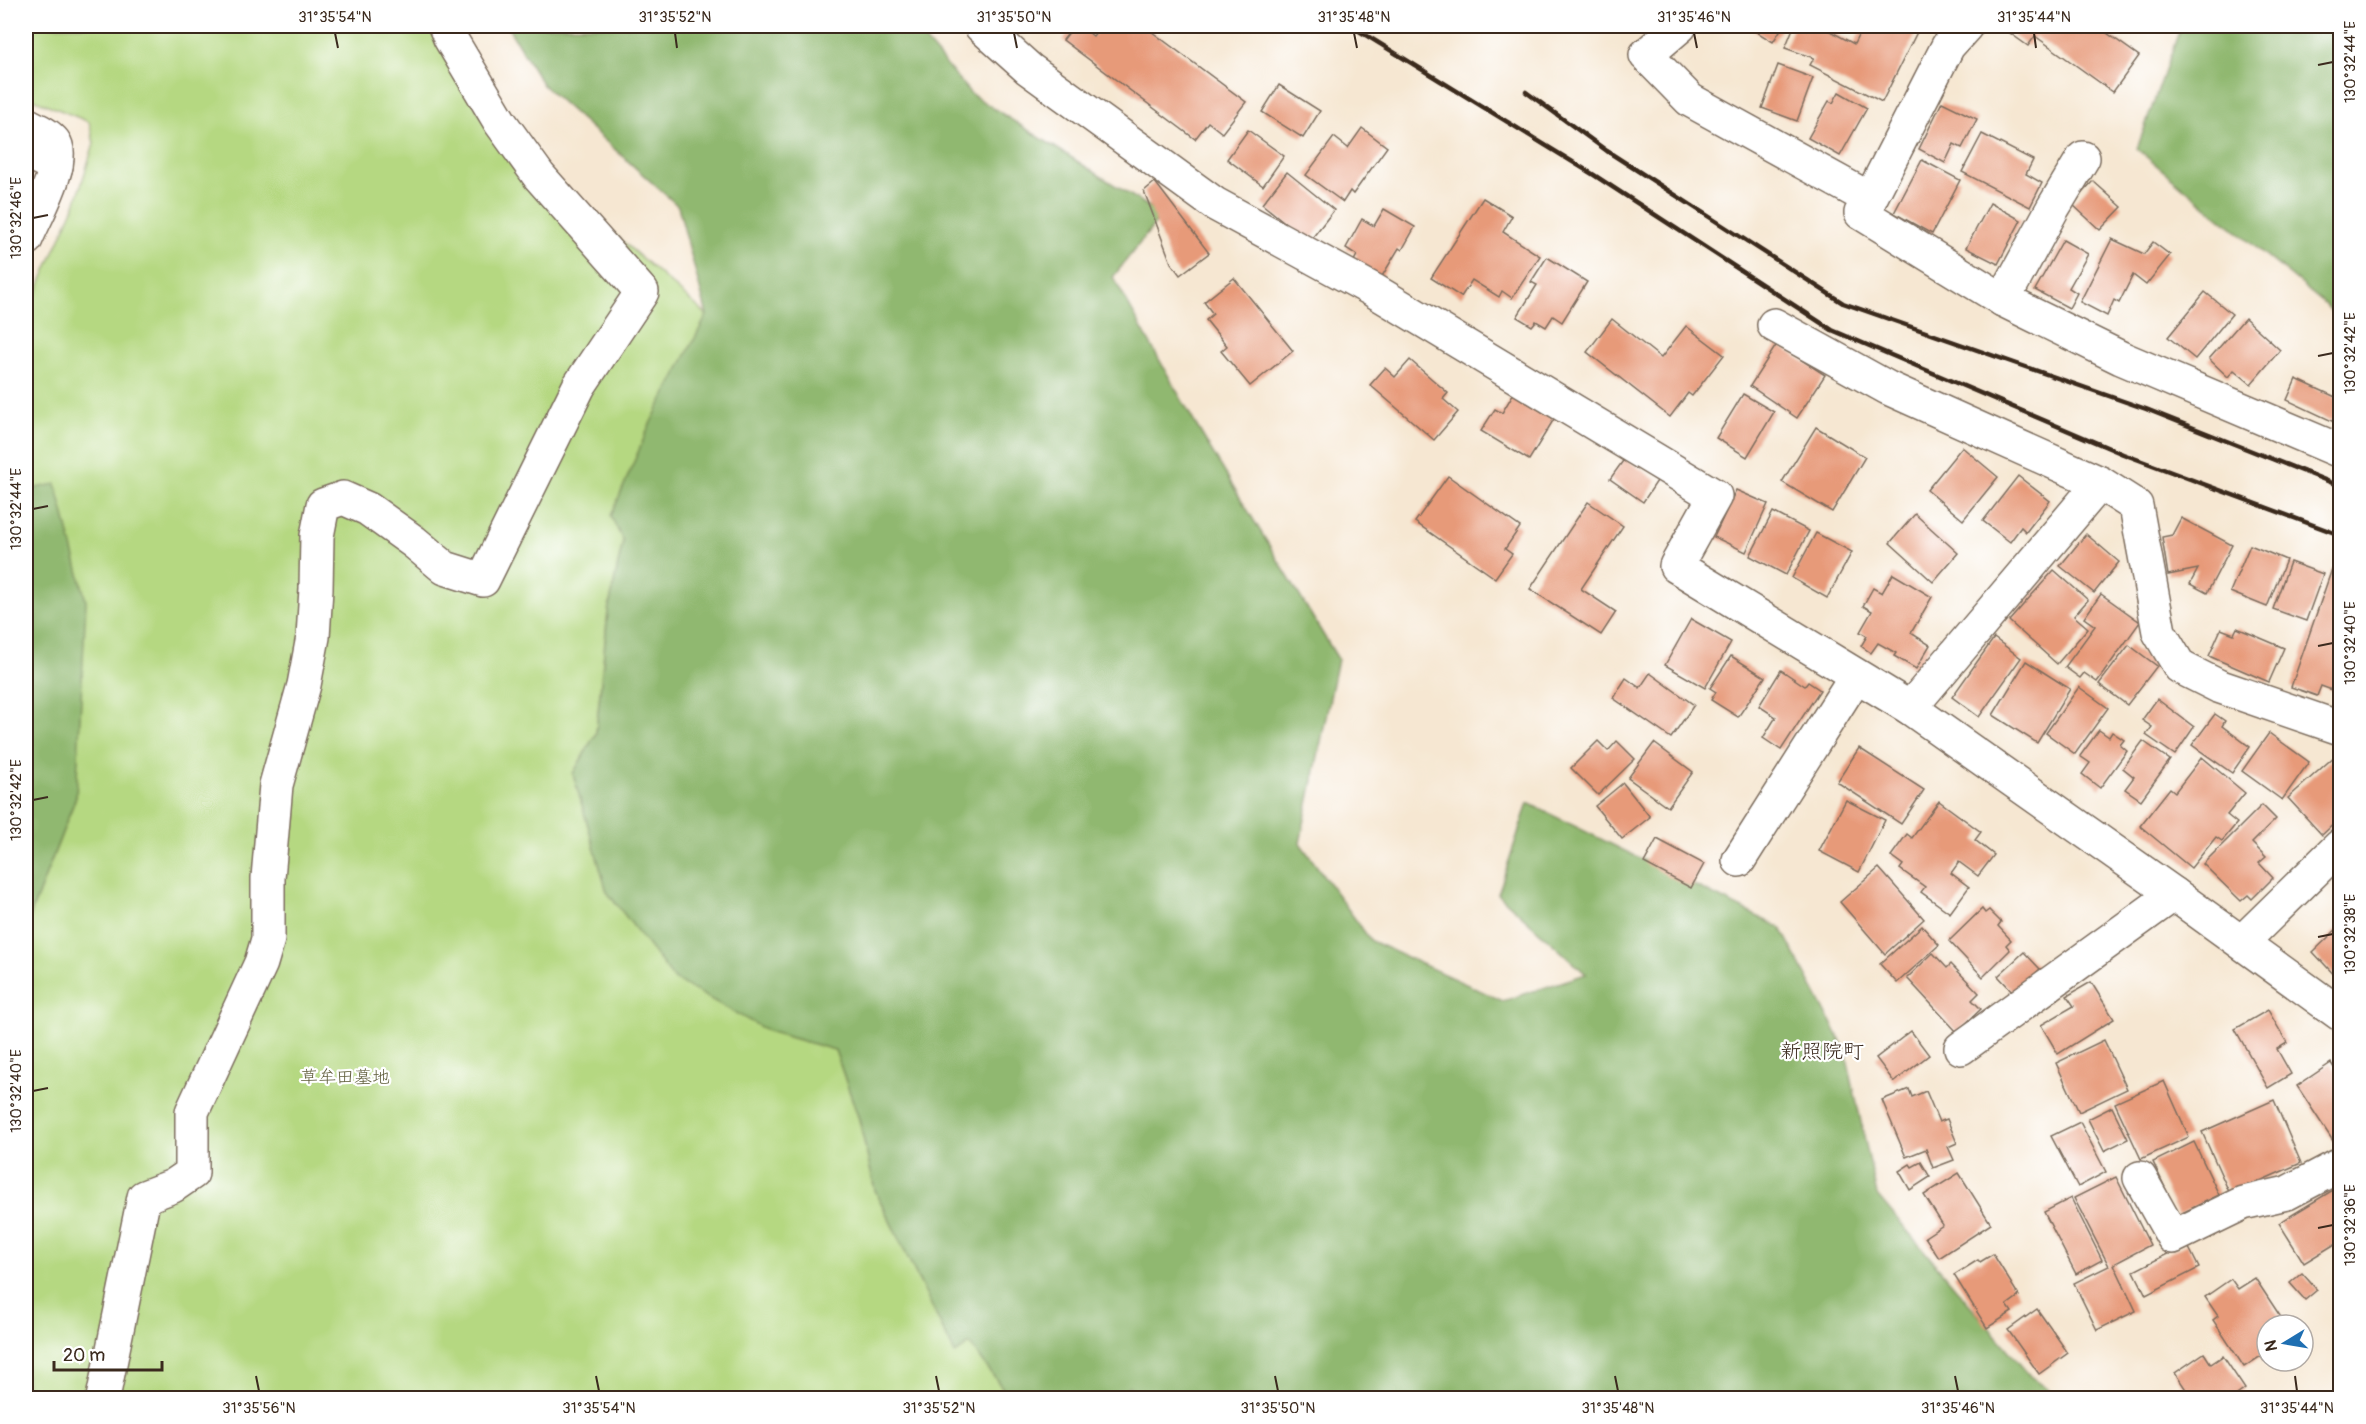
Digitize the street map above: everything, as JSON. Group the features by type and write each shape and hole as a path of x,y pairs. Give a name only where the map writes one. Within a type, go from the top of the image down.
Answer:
{"street":[{"path":"103,1398 144,1197 173,1186 192,1173 192,1112 261,963 268,939 268,878 276,785 304,685 313,637 317,536 323,505 343,498 368,509 414,542 444,568 483,580 579,386 642,292 539,176 500,122 445,26"},
{"path":"981,26 1029,69 1215,204 1373,290 1715,496 1676,566 1910,708 2242,942 2340,1014"},
{"path":"1680,26 1646,55 1690,100 1870,199"},
{"path":"1966,26 1948,46 1861,213 2002,300 2121,358 2340,451"},
{"path":"26,124 48,136 56,144 58,155 49,187 26,239"},
{"path":"26,152 56,166"},
{"path":"2002,300 2083,158"},
{"path":"1774,325 1888,388 2100,483 2136,506 2159,633 2180,667 2218,686 2340,728"},
{"path":"1910,708 2100,483"},
{"path":"1739,860 1856,676"},
{"path":"2242,942 2340,846"},
{"path":"1961,1048 2174,894"},
{"path":"2140,1178 2173,1237 2243,1203 2287,1193 2340,1165"}],"green space":[{"name":"草牟田墓地","path":"26,26 432,26 483,120 707,315 623,541 608,612 596,733 573,774 768,1031 835,1050 859,1119 875,1190 955,1354 970,1344 1010,1398 26,1398 26,926 76,797 56,485 26,490 26,316 76,202 94,143 89,122 26,96"},
{"path":"507,26 913,26 971,94 1162,215 1113,277 1196,425 1338,659 1300,843 1371,941 1503,1001 1586,974 1498,894 1528,803 1781,928 1845,1049 1877,1195 2030,1376 2060,1398 1143,1398 1129,1386 1117,1398 1010,1398 970,1344 955,1354 875,1190 859,1119 835,1050 768,1031 674,979 607,892 573,774 596,733 608,612 623,541 611,516 650,424 707,315 678,206 543,85"},
{"path":"2181,26 2340,26 2340,322 2326,305 2137,149"},
{"path":"56,484 86,601 76,797 26,926 26,490"}],"building":[{"path":"1074,26 1080,26 1093,36 1101,26 1144,26 1246,102 1222,133 1208,122 1195,139 1063,40"},
{"path":"1747,26 1783,26 1773,42"},
{"path":"1794,26 1830,26 1828,30 1854,44 1863,26 1909,26 1918,30 1882,102 1810,65 1814,58 1785,48"},
{"path":"2000,26 2097,26 2139,56 2113,92 2035,36 2028,46"},
{"path":"1778,65 1813,78 1797,121 1762,108"},
{"path":"1279,85 1320,111 1303,138 1262,112"},
{"path":"1839,92 1867,108 1840,156 1808,138 1829,101 1833,103"},
{"path":"1942,102 1977,119 1962,148 1954,144 1945,163 1919,149"},
{"path":"1362,128 1387,147 1353,194 1350,191 1343,202 1306,175 1334,137 1348,148"},
{"path":"1248,130 1284,156 1263,186 1227,159"},
{"path":"1982,134 2033,160 2026,174 2042,183 2030,207 1962,172"},
{"path":"1922,160 1960,180 1932,234 1894,213"},
{"path":"1287,172 1334,210 1309,242 1262,204"},
{"path":"2093,181 2122,207 2100,230 2072,204"},
{"path":"1155,182 1209,253 1180,275 1171,263 1144,191"},
{"path":"1483,198 1512,216 1503,232 1540,256 1512,298 1502,291 1499,297 1472,280 1461,297 1431,278"},
{"path":"1990,203 2021,220 1998,264 1966,248"},
{"path":"1384,209 1415,227 1402,250 1399,248 1381,278 1354,261 1357,255 1346,248 1362,219 1374,226"},
{"path":"2112,239 2144,254 2153,242 2170,255 2146,285 2133,275 2119,303 2114,300 2107,316 2080,302"},
{"path":"2063,240 2088,254 2069,288 2077,293 2069,308 2035,290"},
{"path":"1547,257 1587,282 1562,322 1553,316 1546,327 1536,321 1532,326 1517,317 1537,285 1531,282"},
{"path":"1234,278 1293,351 1250,386 1221,351 1227,346 1206,320 1213,314 1204,302"},
{"path":"2205,292 2232,314 2195,359 2168,337"},
{"path":"2245,318 2280,350 2251,384 2234,370 2228,377 2209,359"},
{"path":"1612,319 1661,358 1686,326 1724,355 1692,396 1688,393 1670,417 1587,352"},
{"path":"1777,344 1825,375 1797,418 1750,386"},
{"path":"1410,360 1448,393 1443,399 1458,412 1434,440 1370,385 1385,368 1395,377"},
{"path":"2296,379 2340,399 2334,422 2287,400"},
{"path":"1513,394 1554,419 1529,460 1481,431 1495,409 1502,413"},
{"path":"1743,394 1774,412 1747,457 1716,438"},
{"path":"1816,427 1865,457 1832,512 1782,482"},
{"path":"1962,447 1998,477 1963,520 1927,490"},
{"path":"1625,458 1657,481 1643,502 1610,479"},
{"path":"1448,476 1520,527 1505,549 1512,554 1495,578 1415,522"},
{"path":"2018,476 2050,501 2026,532 2021,527 2010,542 1983,521"},
{"path":"1736,490 1768,504 1746,552 1714,537"},
{"path":"1588,502 1623,526 1581,589 1616,612 1601,635 1530,589"},
{"path":"1773,512 1809,531 1786,575 1750,556"},
{"path":"1915,514 1958,553 1933,582 1890,543"},
{"path":"2181,518 2232,545 2207,593 2190,584 2198,569 2168,575 2162,537 2172,535"},
{"path":"1816,533 1852,552 1827,598 1792,578"},
{"path":"2086,534 2119,562 2094,593 2060,566"},
{"path":"2250,545 2286,560 2267,607 2230,592"},
{"path":"2290,562 2323,574 2306,621 2273,609"},
{"path":"2332,569 2340,572 2340,693 2321,686 2317,696 2291,687"},
{"path":"2054,570 2088,600 2074,616 2088,628 2057,664 2009,621"},
{"path":"1893,574 1932,597 1911,633 1930,645 1916,669 1894,656 1896,653 1878,643 1871,653 1861,646 1867,636 1860,632 1872,611 1863,606 1873,588 1882,593"},
{"path":"2101,594 2140,622 2097,682 2084,673 2080,678 2065,667 2095,626 2084,618"},
{"path":"1691,619 1731,642 1705,688 1665,665"},
{"path":"2237,628 2284,648 2269,682 2209,656 2221,629 2234,634"},
{"path":"1994,638 2021,658 1979,717 1952,697"},
{"path":"2129,645 2157,666 2127,705 2099,684"},
{"path":"1731,656 1765,677 1738,717 1711,700 1716,692 1710,688"},
{"path":"2026,661 2070,689 2037,743 1993,715"},
{"path":"1781,670 1805,686 1808,682 1820,690 1781,750 1763,738 1776,717 1759,706"},
{"path":"1650,673 1694,705 1671,738 1613,698 1626,678 1640,688"},
{"path":"2079,687 2108,708 2075,754 2046,733"},
{"path":"2157,699 2194,727 2175,755 2146,735 2152,727 2142,720"},
{"path":"2215,714 2225,721 2222,726 2250,747 2232,773 2192,745"},
{"path":"2099,730 2109,737 2112,732 2124,740 2120,745 2127,751 2100,788 2082,774 2090,763 2080,756"},
{"path":"2269,733 2309,762 2282,800 2242,771"},
{"path":"1598,741 1608,751 1617,741 1635,759 1598,795 1571,768"},
{"path":"2143,741 2170,760 2141,800 2125,789 2134,777 2123,768"},
{"path":"1654,743 1693,772 1668,807 1628,778"},
{"path":"1859,748 1924,790 1901,824 1837,782"},
{"path":"2336,755 2340,759 2340,818 2322,835 2288,798"},
{"path":"2202,757 2245,793 2227,815 2237,823 2222,841 2216,837 2191,868 2140,826 2170,788 2175,792"},
{"path":"1623,783 1650,817 1622,839 1595,806"},
{"path":"1846,800 1885,820 1859,872 1819,851"},
{"path":"1939,801 1981,832 1975,840 1994,855 1978,876 1959,862 1951,873 1969,887 1950,913 1921,892 1925,887 1900,869 1903,865 1891,856 1907,834 1912,838"},
{"path":"2262,805 2276,819 2252,843 2266,857 2259,863 2273,878 2252,899 2248,895 2241,901 2203,864"},
{"path":"1657,839 1704,864 1691,888 1644,863"},
{"path":"1879,868 1924,919 1885,954 1840,902"},
{"path":"1982,909 1985,913 1989,910 2001,922 1998,926 2011,940 2006,945 2010,950 1983,977 1949,941"},
{"path":"1922,926 1939,945 1897,983 1880,964"},
{"path":"2340,926 2340,978 2339,980 2313,952"},
{"path":"2024,952 2040,969 2014,993 1998,976"},
{"path":"1933,953 1947,968 1951,964 1979,993 1972,1000 1981,1009 1957,1032 1907,978"},
{"path":"2091,982 2114,1019 2058,1054 2041,1025 2074,1006 2067,996"},
{"path":"2268,1010 2287,1043 2277,1049 2291,1074 2268,1088 2235,1029"},
{"path":"1911,1031 1929,1055 1894,1082 1876,1058"},
{"path":"2104,1040 2127,1089 2079,1112 2056,1063"},
{"path":"2331,1063 2340,1077 2340,1144 2337,1147 2297,1086"},
{"path":"2164,1081 2189,1137 2141,1159 2115,1103"},
{"path":"1909,1089 1912,1097 1926,1091 1939,1122 1947,1119 1957,1143 1948,1147 1954,1160 1933,1168 1926,1149 1906,1157 1882,1100"},
{"path":"2274,1100 2301,1163 2230,1194 2202,1132"},
{"path":"2112,1107 2128,1139 2104,1151 2088,1119"},
{"path":"2080,1122 2106,1172 2078,1187 2051,1136"},
{"path":"2194,1142 2219,1195 2178,1215 2153,1162"},
{"path":"1921,1162 1930,1177 1910,1190 1899,1171 1910,1164 1912,1167"},
{"path":"1959,1173 1991,1224 1939,1258 1925,1237 1943,1225 1924,1195"},
{"path":"2116,1177 2150,1245 2114,1264 2136,1311 2097,1330 2074,1283 2109,1266 2074,1198"},
{"path":"2333,1190 2340,1202 2340,1241 2304,1263 2279,1223"},
{"path":"2071,1198 2102,1260 2076,1274 2044,1212"},
{"path":"2187,1244 2199,1268 2146,1295 2134,1271"},
{"path":"1993,1254 2019,1296 2007,1305 2012,1312 1987,1328 1954,1275 1978,1260 1980,1262"},
{"path":"2302,1273 2317,1290 2305,1300 2290,1283"},
{"path":"2255,1278 2278,1313 2255,1313 2255,1360 2244,1367 2213,1320 2218,1316 2205,1297 2231,1279 2238,1289"},
{"path":"2037,1309 2068,1353 2039,1374 2008,1330"},
{"path":"2204,1353 2211,1364 2223,1356 2245,1389 2235,1398 2182,1398 2189,1394 2175,1373"}],"railway":[{"path":"1351,26 1594,175 1832,330 2123,454 2340,535"},
{"path":"1526,92 1607,151 1843,303 2146,409 2340,486"}],"district":[{"name":"新照院町","path":"1822,1051"}]}
